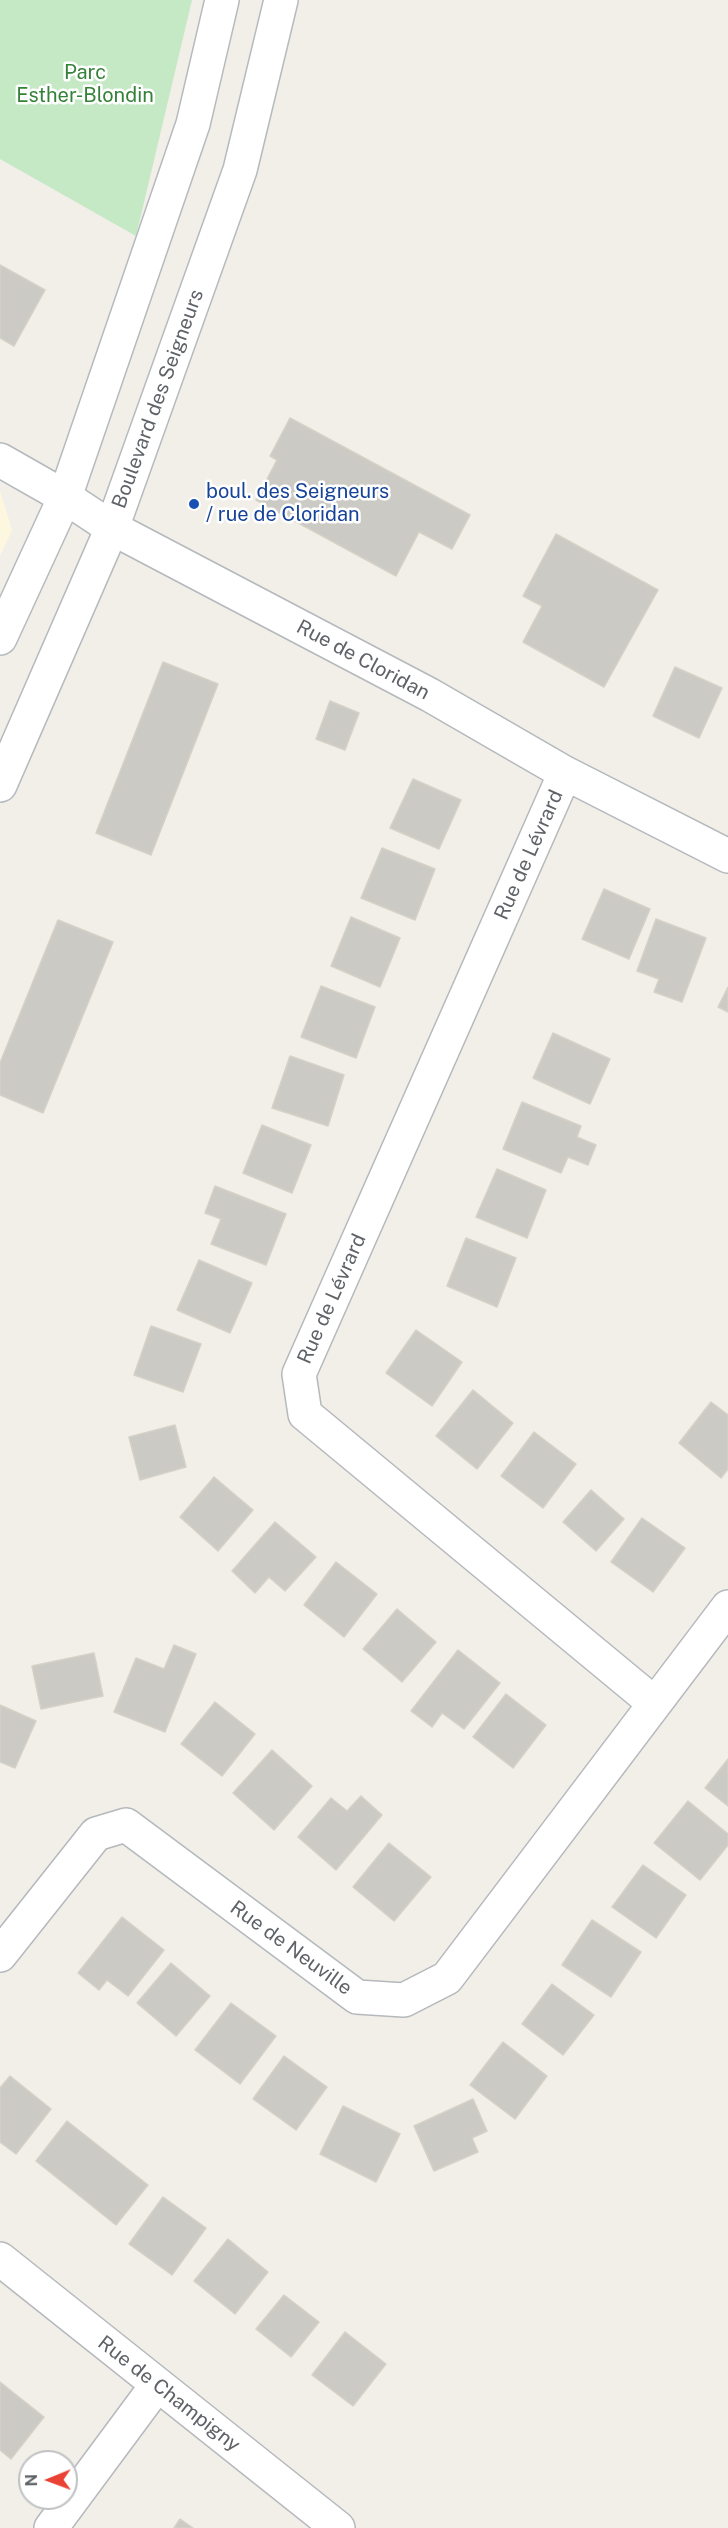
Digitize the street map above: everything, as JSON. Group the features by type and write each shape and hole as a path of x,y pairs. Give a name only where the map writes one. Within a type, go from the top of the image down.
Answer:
{"street":[{"path":"0,638 65,497 193,124 222,0"},
{"name":"Boulevard des Seigneurs","path":"0,785 112,528 240,170 280,0"},
{"name":"Rue de Cloridan","path":"0,460 65,497 112,528 430,695 565,773 728,856"},
{"name":"Rue de Lévrard","path":"565,773 299,1374 305,1414 654,1702"},
{"name":"Rue de Neuville","path":"0,1955 96,1834 126,1825 357,1997 404,2000 447,1978 728,1607"},
{"name":"Rue de Champigny","path":"0,2259 338,2528"},
{"path":"51,2528 157,2385"}],"shaded area":[{"path":"0,491 12,530 0,556"}],"green space":[{"name":"Parc Esther-Blondin","path":"0,0 192,0 136,236 0,159"}],"building":[{"path":"0,265 45,290 14,346 0,338"},
{"path":"290,418 470,515 452,549 419,532 396,576 256,500 277,460 270,456"},
{"path":"556,534 658,590 604,687 523,642 542,606 523,596"},
{"path":"163,662 218,684 151,855 96,833"},
{"path":"675,667 722,688 699,738 653,716"},
{"path":"330,701 359,713 345,750 316,739"},
{"path":"413,779 461,800 439,849 390,828"},
{"path":"382,848 435,869 415,920 361,898"},
{"path":"604,889 650,909 629,959 582,939"},
{"path":"351,917 400,938 380,987 331,966"},
{"path":"656,919 706,938 682,1002 654,992 659,979 637,971"},
{"path":"58,920 113,942 43,1113 0,1095 0,1063"},
{"path":"321,986 375,1007 356,1058 301,1037"},
{"path":"728,987 728,1012 718,1007"},
{"path":"553,1033 610,1059 590,1104 533,1078"},
{"path":"290,1056 344,1075 328,1126 272,1108"},
{"path":"522,1102 581,1126 577,1137 596,1145 588,1165 568,1157 561,1173 503,1149"},
{"path":"262,1125 311,1145 292,1193 243,1173"},
{"path":"497,1169 546,1190 527,1238 476,1217"},
{"path":"215,1186 286,1214 266,1265 211,1244 221,1219 205,1213"},
{"path":"466,1238 516,1258 497,1307 447,1286"},
{"path":"199,1260 252,1283 230,1333 177,1310"},
{"path":"151,1326 201,1344 183,1392 134,1375"},
{"path":"416,1330 462,1362 432,1406 386,1373"},
{"path":"473,1390 513,1423 477,1469 436,1436"},
{"path":"711,1402 728,1415 728,1469 721,1478 679,1443"},
{"path":"175,1425 186,1467 140,1480 129,1437"},
{"path":"534,1432 576,1464 543,1508 501,1476"},
{"path":"214,1477 253,1510 218,1551 180,1517"},
{"path":"591,1490 624,1519 596,1551 563,1522"},
{"path":"642,1518 685,1548 653,1592 611,1562"},
{"path":"275,1522 316,1557 285,1591 269,1577 255,1593 232,1571"},
{"path":"336,1562 377,1594 344,1637 304,1605"},
{"path":"397,1609 436,1642 402,1682 363,1649"},
{"path":"174,1645 196,1654 165,1732 114,1712 136,1658 164,1669"},
{"path":"458,1650 500,1683 464,1729 442,1713 432,1727 411,1711"},
{"path":"94,1653 103,1696 41,1709 32,1666"},
{"path":"506,1694 546,1725 513,1768 473,1737"},
{"path":"215,1702 255,1734 222,1776 181,1744"},
{"path":"0,1705 36,1721 15,1768 0,1762"},
{"path":"272,1750 312,1786 274,1830 233,1793"},
{"path":"728,1759 728,1806 705,1788"},
{"path":"361,1796 382,1815 336,1870 298,1837 331,1798 347,1811"},
{"path":"688,1801 728,1834 728,1845 700,1880 654,1843"},
{"path":"389,1843 431,1877 394,1921 353,1887"},
{"path":"643,1865 686,1895 656,1938 612,1907"},
{"path":"122,1917 164,1950 128,1996 107,1980 99,1990 78,1973"},
{"path":"592,1920 641,1952 611,1997 562,1965"},
{"path":"171,1963 210,1996 176,2036 137,2003"},
{"path":"552,1984 594,2015 563,2055 522,2024"},
{"path":"231,2003 276,2036 240,2084 195,2050"},
{"path":"503,2042 547,2076 515,2119 470,2085"},
{"path":"284,2056 327,2087 296,2130 253,2099"},
{"path":"10,2076 51,2109 16,2154 0,2142 0,2088"},
{"path":"473,2099 487,2131 472,2138 478,2152 434,2171 414,2126"},
{"path":"343,2106 400,2134 376,2182 320,2154"},
{"path":"67,2121 148,2185 116,2225 36,2161"},
{"path":"163,2197 206,2228 172,2275 129,2244"},
{"path":"228,2239 268,2272 235,2314 194,2281"},
{"path":"284,2295 319,2322 291,2357 256,2329"},
{"path":"345,2332 386,2364 353,2406 312,2375"},
{"path":"0,2382 44,2417 11,2459 0,2450"},
{"path":"180,2519 193,2528 174,2528"}],"place":[{"name":"boul. des Seigneurs / rue de Cloridan","path":"194,504"}]}
